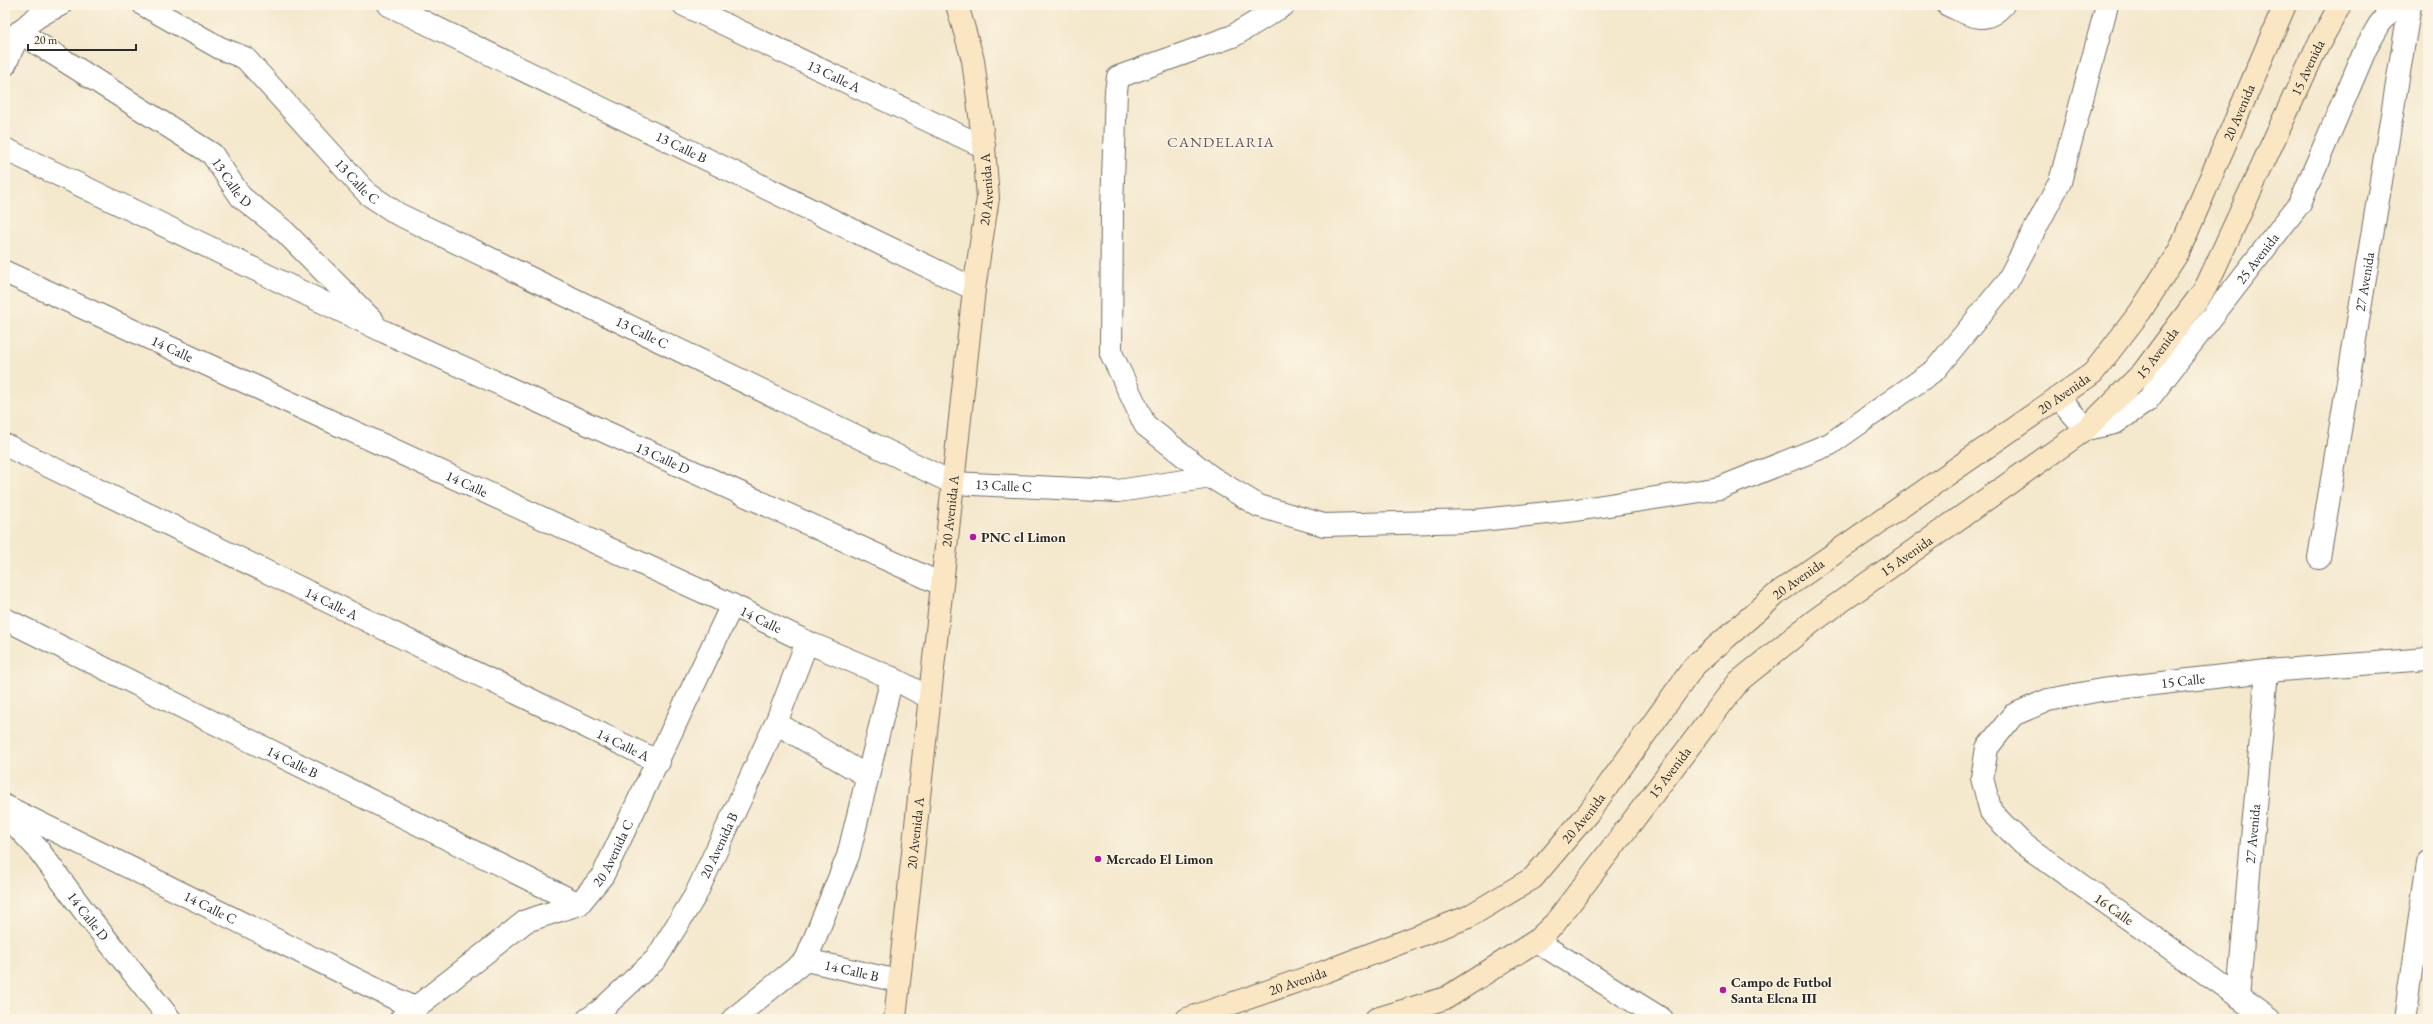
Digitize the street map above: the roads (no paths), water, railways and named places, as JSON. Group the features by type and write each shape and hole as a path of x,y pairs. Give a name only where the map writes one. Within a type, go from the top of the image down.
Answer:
{"main road":[{"name":"20 Avenida A","path":"895,1019 928,697 974,289 988,198 984,147 973,60 957,5"},
{"name":"20 Avenida","path":"1187,1019 1324,972 1468,917 1533,878 1589,812 1694,665 1779,592 2093,373 2140,312 2179,251 2285,5"},
{"name":"15 Avenida","path":"1376,1019 1446,998 1536,941 1555,923 1739,681 1815,620 2086,429 2143,372 2205,289 2315,51 2340,5"}],"street":[{"path":"5,65 20,32 38,15 60,5"},
{"name":"13 Calle C","path":"144,5 220,48 245,58 368,194 398,214 953,483 1118,491 1211,477"},
{"name":"13 Calle B","path":"389,5 974,289"},
{"name":"13 Calle A","path":"684,5 984,147"},
{"path":"1284,5 1233,36 1118,77 1116,91 1111,353 1145,425 1211,477 1259,506 1324,525 1472,521 1576,510 1720,488 1830,444 1935,370 2007,282 2060,182 2106,5"},
{"path":"1948,5 1978,18 1994,15 2003,5"},
{"name":"25 Avenida","path":"2086,429 2115,422 2147,401 2300,203 2366,48 2378,25 2395,5"},
{"name":"27 Avenida","path":"2319,558 2410,5"},
{"name":"13 Calle D","path":"20,32 212,154 241,197 284,231 385,332"},
{"name":"13 Calle D","path":"5,149 385,332 941,584"},
{"name":"14 Calle","path":"5,272 732,605 807,642 892,678 928,697"},
{"path":"2059,398 2086,429"},
{"name":"14 Calle A","path":"5,445 659,762"},
{"name":"20 Avenida C","path":"579,904 603,875 659,762 732,605"},
{"name":"14 Calle B","path":"5,619 579,904"},
{"name":"20 Avenida B","path":"588,1019 601,1010 656,959 695,896 776,723 807,642"},
{"name":"15 Calle","path":"1982,778 1987,748 2013,715 2048,700 2101,690 2267,671 2428,658"},
{"name":"27 Avenida","path":"2238,997 2267,671"},
{"path":"733,1019 806,960 848,856 860,817 867,776 892,678"},
{"path":"776,723 867,776"},
{"name":"16 Calle","path":"1982,778 1991,812 2023,844 2270,1019"},
{"name":"14 Calle C","path":"5,806 408,1014"},
{"name":"14 Calle D","path":"5,814 37,848 84,911 170,1019"},
{"path":"2405,1019 2428,862"},
{"path":"408,1014 526,920 579,904"},
{"path":"1536,941 1662,1019"},
{"name":"14 Calle B","path":"806,960 898,981"}],"place":[{"name":"PNC el Limon","path":"973,537"},
{"name":"Mercado El Limon","path":"1098,859"},
{"name":"Campo de Futbol Santa Elena III","path":"1723,990"}],"district":[{"name":"CANDELARIA","path":"1221,141"}]}
